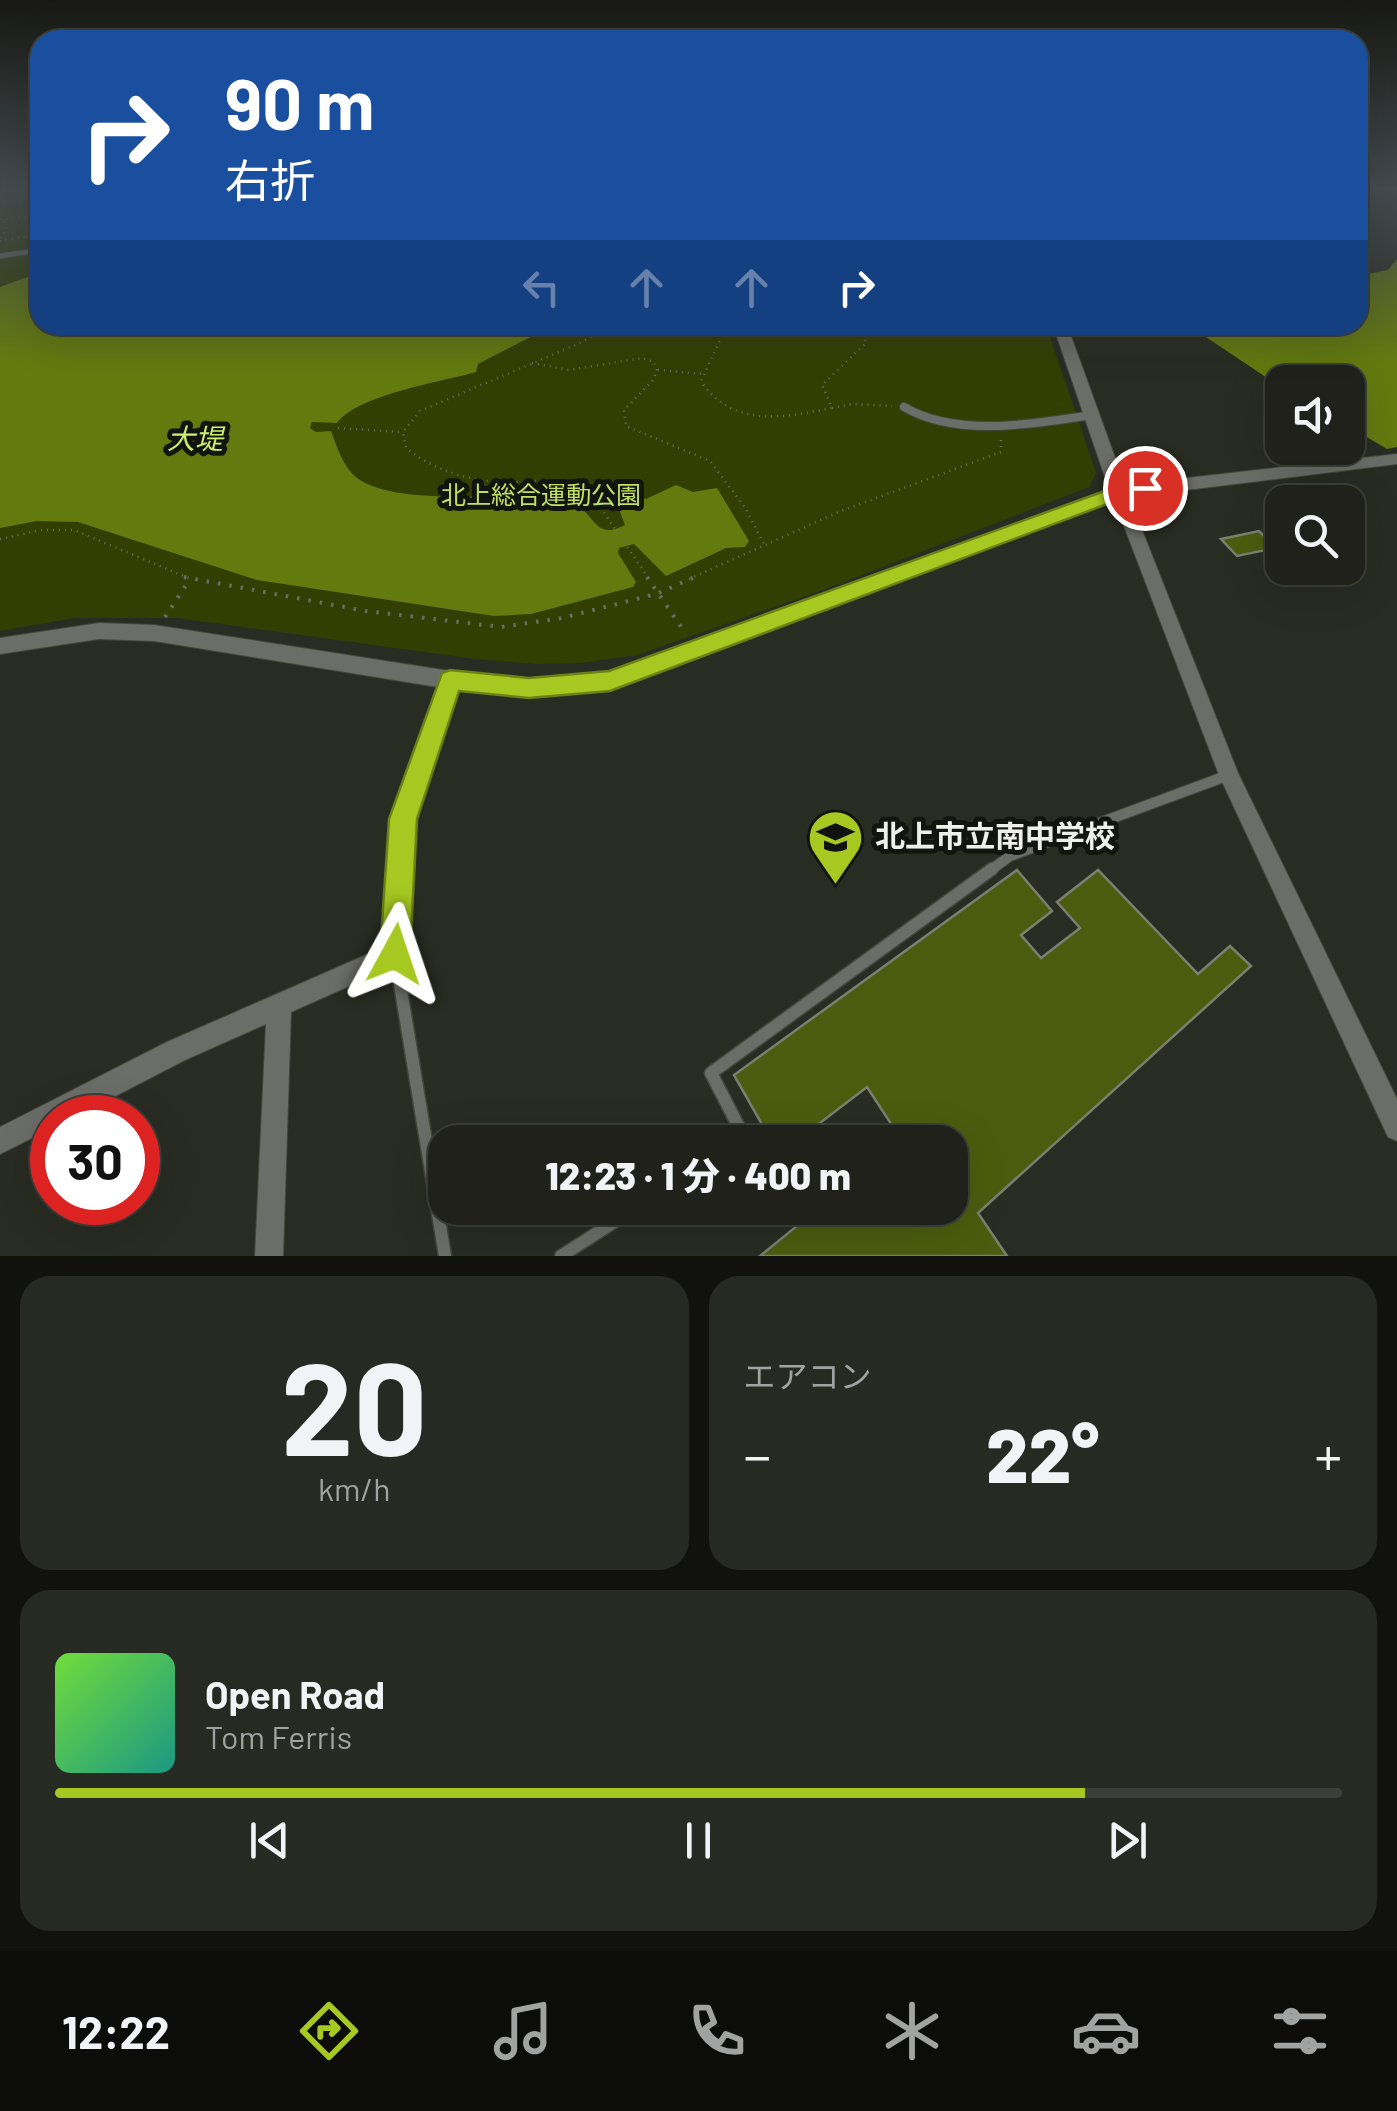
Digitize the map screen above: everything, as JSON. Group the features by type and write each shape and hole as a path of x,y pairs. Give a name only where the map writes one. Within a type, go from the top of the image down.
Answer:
{"street":[{"path":"1064,335 1229,775 1397,1128"},
{"path":"0,646 99,631 154,632 450,680 529,688 610,681 1120,492 1397,459"},
{"path":"0,1142 176,1051 395,954 403,819 450,680"},
{"path":"269,1256 279,1008"}],"lane":[{"path":"0,256 30,252"},
{"path":"904,407 915,417 962,425 1092,414"},
{"path":"738,1125 711,1072 1010,856 1229,775"},
{"path":"395,954 445,1256"},
{"path":"562,1256 610,1225"}],"path":[{"path":"722,335 701,382 709,399 743,415 768,418 852,404 904,407"},
{"path":"832,408 822,386 866,342 864,335"},
{"path":"402,432 420,411 436,402 591,336"},
{"path":"532,363 569,370 642,358 654,362 658,370"},
{"path":"658,370 703,374"},
{"path":"658,370 624,410 626,426 710,461 746,508 766,546"},
{"path":"0,539 41,530 74,530 190,580 366,611 500,627 562,618 656,594 841,511 1001,452 999,422"},
{"path":"338,428 402,432"},
{"path":"402,432 406,448 438,471 486,482 562,478 586,486 656,594 698,650"},
{"path":"154,632 190,580"}],"green space":[{"name":"北上総合運動公園","path":"0,246 30,246 30,335 1049,335 1096,473 1089,487 820,591 637,655 581,663 535,664 178,618 74,618 0,631"}],"water":[{"path":"1397,259 1397,447 1387,449 1365,436 1365,365 1265,365 1265,377 1203,335 1368,335 1368,274 1388,270"},
{"name":"大堤","path":"30,276 30,335 535,335 478,364 476,372 381,397 347,413 337,423 312,422 310,428 316,432 331,431 348,468 375,487 425,496 559,496 572,501 605,530 625,525 615,498 633,495 646,499 676,485 693,492 717,488 749,541 745,547 726,548 666,576 634,544 619,548 618,553 636,582 633,587 531,614 494,616 257,580 78,522 37,521 0,528 0,287"}],"building":[{"path":"1259,531 1265,537 1265,550 1237,556 1221,539"},
{"path":"1017,870 1052,911 1021,935 1041,958 1080,928 1057,902 1098,870 1198,974 1230,946 1251,966 978,1213 1007,1256 760,1256 798,1225 968,1225 968,1125 892,1125 867,1087 817,1125 762,1125 734,1075"}],"place":[{"name":"北上市立南中学校","path":"836,886"}],"route":[{"path":"395,954 403,819 450,680 529,688 610,681 1120,492 1145,488"}]}
